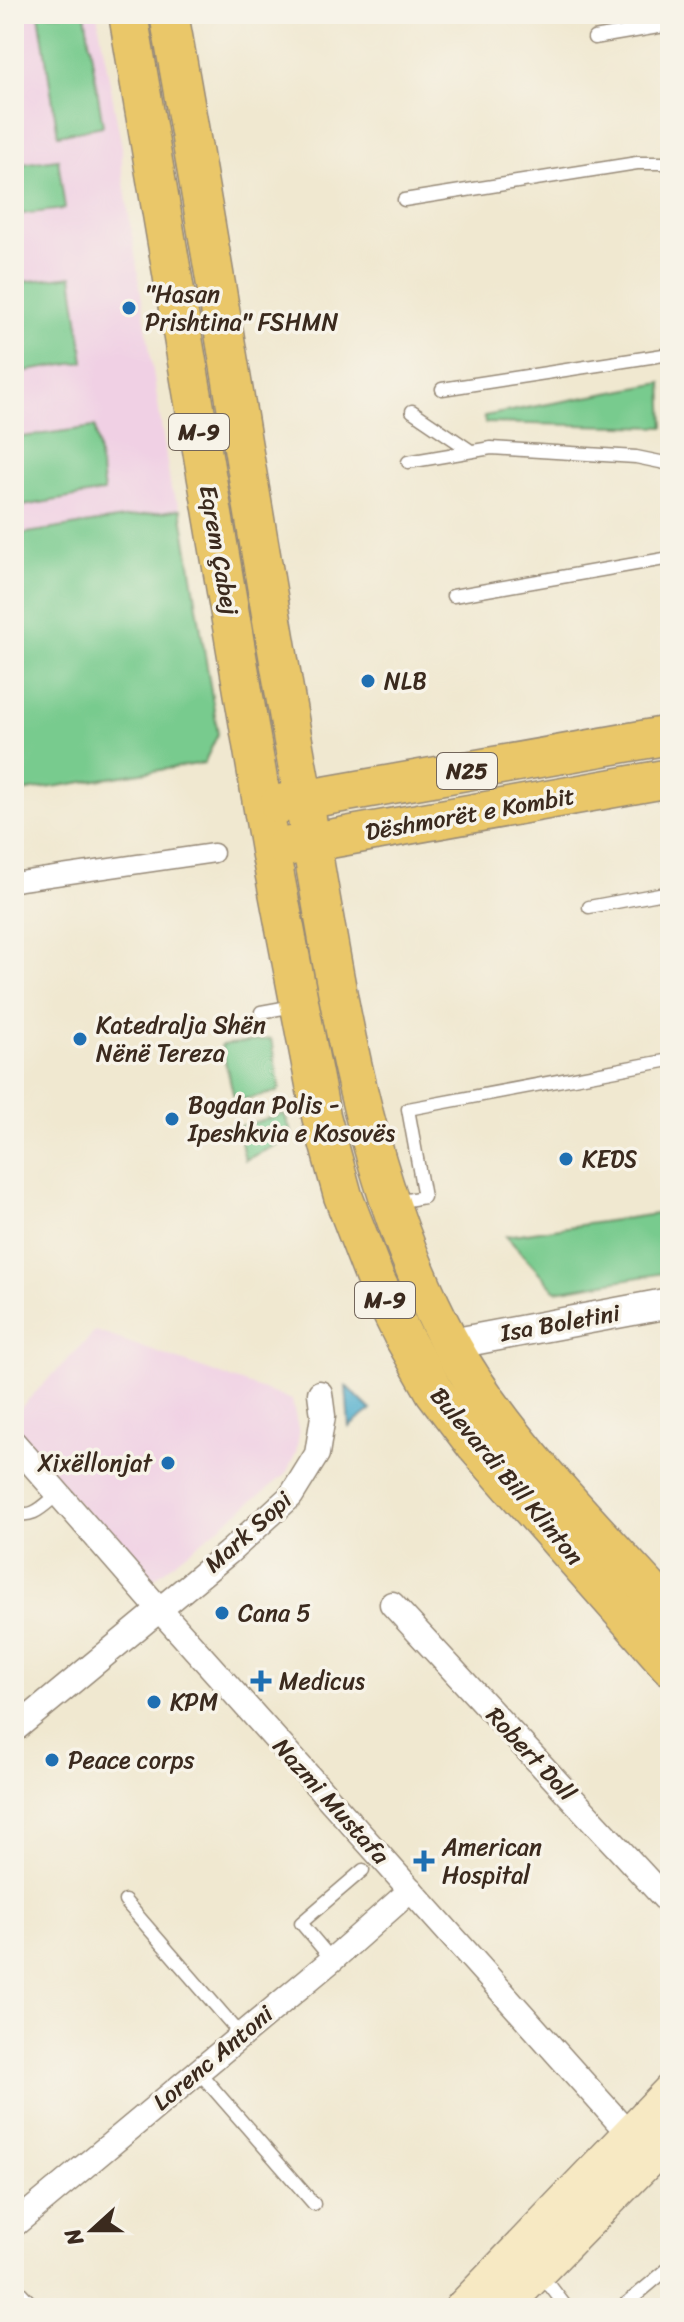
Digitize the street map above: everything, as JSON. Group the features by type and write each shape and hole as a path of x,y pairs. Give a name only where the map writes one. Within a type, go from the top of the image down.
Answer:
{"main road":[{"name":"Eqrem Çabej","path":"128,14 270,850"},
{"name":"Eqrem Çabej","path":"169,14 303,800"},
{"name":"Dëshmorët e Kombit","path":"263,806 670,735"},
{"name":"Dëshmorët e Kombit","path":"270,850 670,778"},
{"name":"Bulevardi Bill Klinton","path":"303,800 361,1104 389,1204 412,1265 451,1344 505,1423 670,1612"},
{"name":"Bulevardi Bill Klinton","path":"270,850 321,1116 343,1196 375,1279 435,1392 476,1446 670,1666"},
{"path":"462,2308 525,2263 650,2143 670,2091"},
{"path":"503,2308 525,2263"}],"street":[{"path":"14,882 214,853"},
{"name":"Isa Boletini","path":"451,1344 670,1303"},
{"name":"Mark Sopi","path":"14,1730 228,1553 291,1496 317,1454 323,1416 320,1393"},
{"name":"Nazmi Mustafa","path":"14,1443 411,1890 650,2143"},
{"name":"Robert Doll","path":"392,1604 670,1904"},
{"name":"Lorenc Antoni","path":"14,2225 332,1960 411,1890"},
{"path":"14,2294 27,2308"}],"lane":[{"path":"594,38 670,25"},
{"path":"404,200 637,163 670,163"},
{"path":"442,389 670,354"},
{"path":"412,411 471,451"},
{"path":"408,462 491,448 636,457 670,464"},
{"path":"453,596 670,558"},
{"path":"589,907 670,892"},
{"path":"261,1012 299,1005"},
{"path":"389,1204 424,1197 408,1109 670,1060"},
{"path":"14,1511 24,1516 32,1514 58,1494"},
{"path":"332,1960 301,1923 363,1870"},
{"path":"125,1901 241,2035"},
{"path":"198,2071 314,2204"},
{"path":"525,2263 551,2287 567,2308"},
{"path":"621,2308 670,2267"},
{"path":"149,2308 162,2308"}],"shaded area":[{"path":"14,14 97,14 122,148 122,169 171,489 181,509 14,535"},
{"name":"Xixëllonjat","path":"96,1331 292,1400 299,1434 296,1453 286,1474 145,1586 14,1425 14,1414"}],"green space":[{"path":"39,14 85,14 103,126 58,135"},
{"path":"58,159 65,209 14,215 14,165"},
{"path":"72,276 84,362 14,373 14,283"},
{"path":"662,383 664,427 485,423 484,416"},
{"path":"95,427 104,492 17,507 14,438"},
{"path":"181,509 218,734 204,763 14,793 14,535"},
{"path":"271,1039 280,1087 277,1092 235,1101 221,1045"},
{"path":"284,1114 292,1133 287,1140 245,1160 238,1127"},
{"path":"670,1212 670,1272 556,1291 506,1236"}],"water":[{"path":"346,1386 371,1410 349,1427"}],"place":[{"name":"\"Hasan Prishtina\" FSHMN","path":"129,308"},
{"name":"NLB","path":"368,681"},
{"name":"Katedralja Shën Nënë Tereza","path":"80,1039"},
{"name":"Bogdan Polis - Ipeshkvia e Kosovës","path":"172,1119"},
{"name":"KEDS","path":"566,1159"},
{"name":"Xixëllonjat","path":"168,1463"},
{"name":"Cana 5","path":"222,1613"},
{"name":"Medicus","path":"261,1681"},
{"name":"KPM","path":"154,1702"},
{"name":"Peace corps","path":"52,1760"},
{"name":"American Hospital","path":"424,1861"}]}
